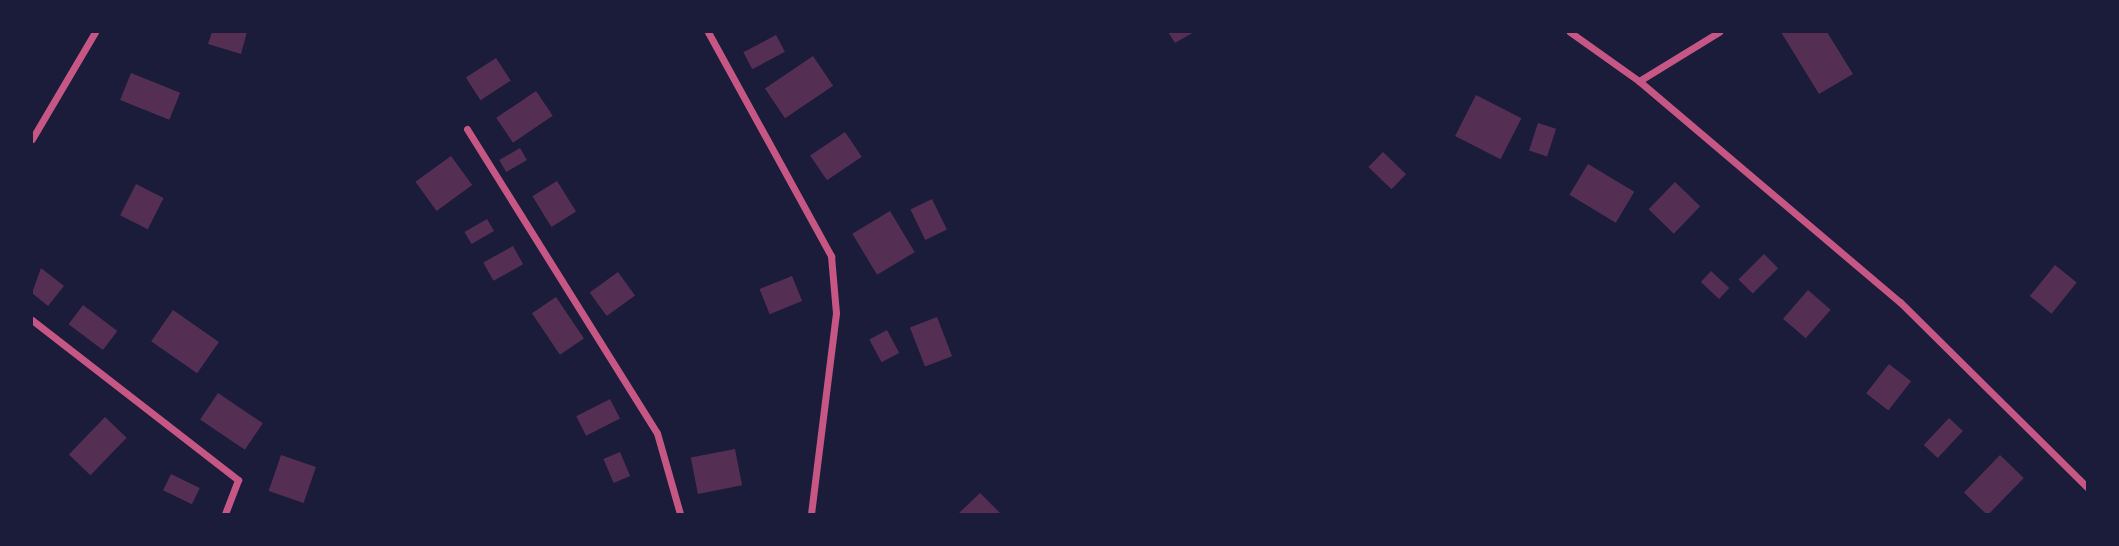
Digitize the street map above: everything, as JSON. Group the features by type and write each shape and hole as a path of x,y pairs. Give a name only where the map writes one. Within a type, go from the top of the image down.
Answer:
{"street":[{"path":"32,139 94,32"},
{"path":"708,32 831,256 836,313 811,514"},
{"path":"1570,32 1639,81 1900,302 2088,488"},
{"path":"1639,81 1719,32"},
{"path":"467,129 657,433 680,514"},
{"path":"32,320 239,480 225,514"}],"building":[{"path":"212,32 247,32 241,54 208,44"},
{"path":"1168,32 1194,32 1175,43"},
{"path":"1781,32 1827,32 1853,74 1819,94"},
{"path":"776,35 785,52 752,69 743,52"},
{"path":"813,56 833,86 785,118 765,88"},
{"path":"496,58 511,81 481,100 466,78"},
{"path":"131,73 180,93 169,120 120,100"},
{"path":"536,91 553,116 513,143 496,118"},
{"path":"1476,95 1521,118 1501,159 1455,136"},
{"path":"1538,123 1556,129 1547,156 1529,151"},
{"path":"845,132 862,157 827,180 810,155"},
{"path":"520,148 527,160 506,172 499,160"},
{"path":"1383,152 1406,174 1391,189 1368,167"},
{"path":"451,156 472,185 437,211 415,182"},
{"path":"1588,164 1634,192 1616,223 1569,195"},
{"path":"557,181 576,212 551,227 532,196"},
{"path":"1675,182 1700,206 1674,234 1649,209"},
{"path":"136,184 164,198 148,229 120,215"},
{"path":"932,199 947,230 925,240 910,210"},
{"path":"890,211 915,252 877,275 852,234"},
{"path":"487,219 494,231 471,244 464,232"},
{"path":"513,246 523,264 493,281 483,262"},
{"path":"1764,254 1778,268 1753,294 1739,279"},
{"path":"2055,265 2077,283 2052,314 2030,296"},
{"path":"41,268 64,286 48,306 32,293"},
{"path":"1711,271 1729,288 1719,299 1701,282"},
{"path":"618,272 635,295 607,316 590,293"},
{"path":"792,276 802,301 770,314 760,289"},
{"path":"1808,290 1831,310 1806,338 1783,319"},
{"path":"556,297 584,338 560,355 532,313"},
{"path":"83,305 117,331 103,350 69,324"},
{"path":"173,310 219,342 197,373 151,341"},
{"path":"937,317 952,356 925,367 910,327"},
{"path":"887,330 899,353 882,362 869,339"},
{"path":"1889,364 1911,381 1888,410 1866,393"},
{"path":"218,393 263,423 245,450 200,420"},
{"path":"610,399 620,419 586,436 576,416"},
{"path":"105,417 127,438 90,475 69,454"},
{"path":"1949,418 1963,431 1938,458 1924,445"},
{"path":"735,449 742,485 698,494 691,458"},
{"path":"620,452 630,476 614,483 603,459"},
{"path":"281,455 316,467 304,503 269,491"},
{"path":"2000,455 2024,478 1989,514 1964,492"},
{"path":"171,474 200,488 192,504 163,490"},
{"path":"980,493 1001,514 958,514"}]}
